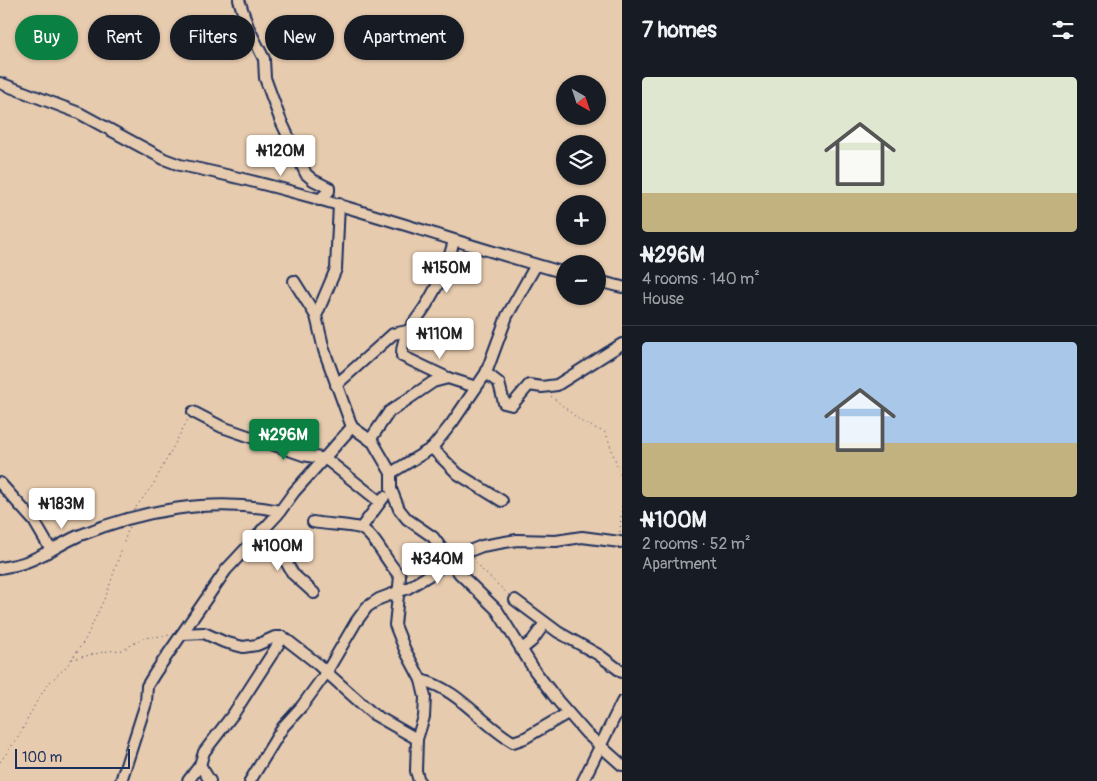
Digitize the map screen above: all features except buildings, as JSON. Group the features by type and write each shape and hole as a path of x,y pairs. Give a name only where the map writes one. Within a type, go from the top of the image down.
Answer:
{"street":[{"path":"239,0 248,27 264,59 265,78 280,119 306,174 329,188 329,191 319,200"},
{"path":"0,83 79,113 164,159 339,204 454,241 556,271"},
{"path":"316,316 336,269 339,204"},
{"path":"454,241 447,267 427,304 407,331 402,356 448,378 476,387"},
{"path":"391,473 432,448 452,423 486,374 506,316 536,265"},
{"path":"294,281 316,316 336,385 352,427 370,440 391,473 391,489 399,509 407,519 433,537 460,574 497,610 521,650 568,713 586,734 622,765"},
{"path":"606,283 622,287"},
{"path":"336,385 393,334 407,331"},
{"path":"486,374 499,384 504,403 509,405 515,402 523,390 529,386 542,388 556,385 622,344"},
{"path":"370,440 390,412 433,382 448,378"},
{"path":"193,412 222,427 303,455 326,459 380,502"},
{"path":"120,781 146,703 147,686 226,570 294,492 326,459 352,427"},
{"path":"432,448 458,474 502,501"},
{"path":"0,483 34,522 51,550"},
{"path":"361,528 391,489"},
{"path":"0,568 25,562 84,534 130,520 188,507 214,504 249,504 280,510"},
{"path":"313,522 361,528 371,536 390,567 400,576 395,625 405,650 421,680 425,697 424,717 417,739 417,780"},
{"path":"262,530 281,552 293,574 314,593"},
{"path":"250,781 283,727 326,673 367,607 398,590 417,583 450,559 482,546 517,540 556,541 582,537 620,542"},
{"path":"514,600 545,624 599,655 622,672"},
{"path":"521,650 532,641 545,624"},
{"path":"182,634 204,633 224,642 244,647 257,645 276,637 283,637 374,714 417,739"},
{"path":"188,781 200,766 204,752 234,713 283,637"},
{"path":"421,680 434,684 458,698 513,742 525,738 568,713"},
{"path":"584,781 622,702"},
{"path":"200,766 210,781"}],"path":[{"path":"542,388 582,422 606,434 622,480"},
{"path":"0,762 22,729 38,699 85,640 107,594 116,564 123,549 130,520 138,504 153,485 184,423 193,412"},
{"path":"620,542 622,503"},
{"path":"468,551 483,571 514,600"},
{"path":"71,659 108,651 123,650 143,638 182,634"}]}
